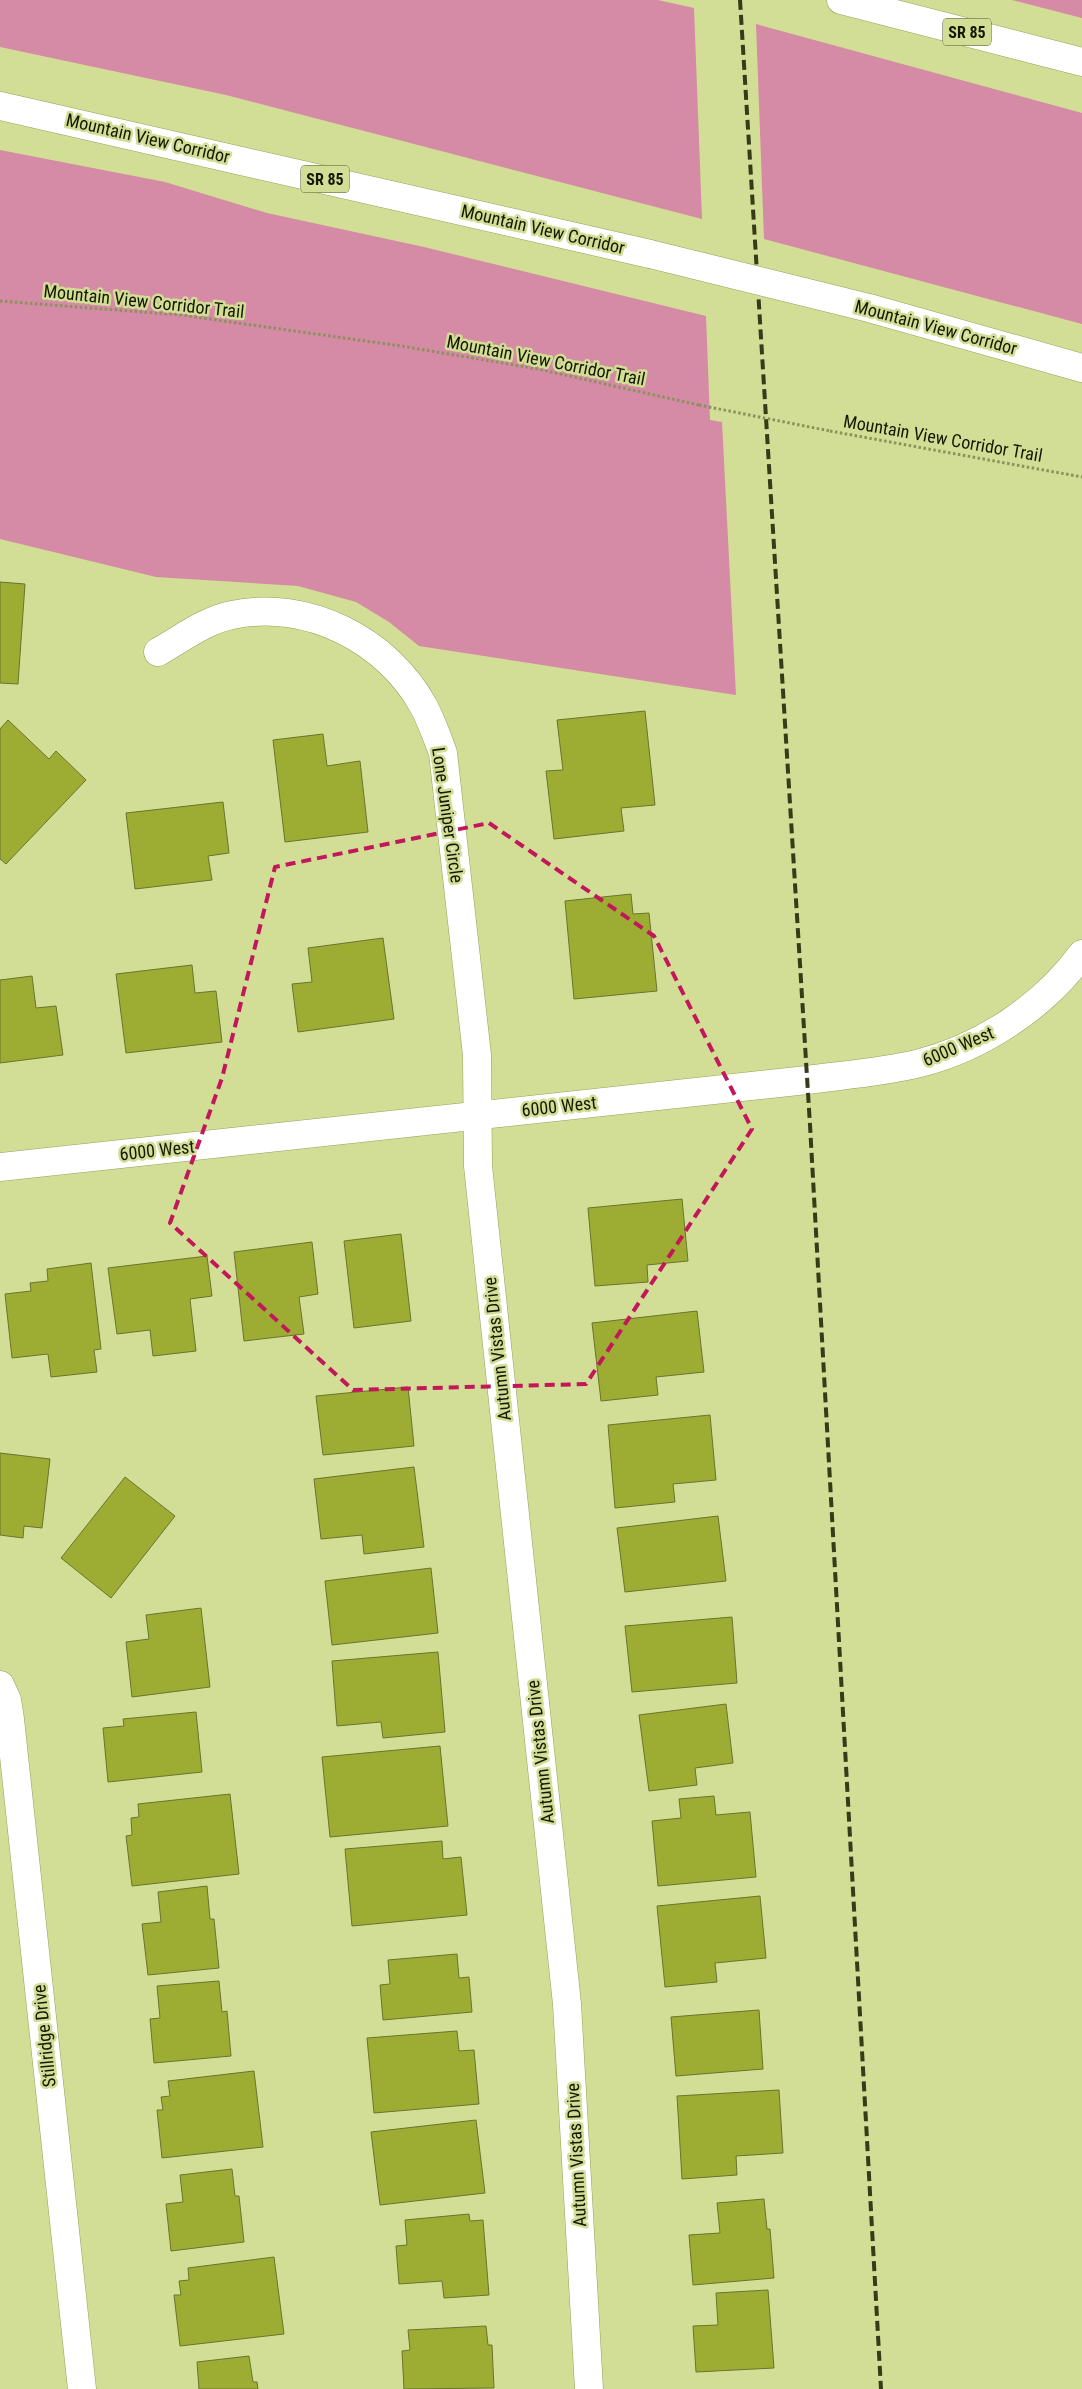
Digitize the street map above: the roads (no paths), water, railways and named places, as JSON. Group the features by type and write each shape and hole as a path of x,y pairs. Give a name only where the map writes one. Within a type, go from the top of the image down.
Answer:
{"main road":[{"name":"SR 85","path":"847,1 1082,62"},
{"name":"Mountain View Corridor","path":"0,106 650,254 869,308 1082,368"},
{"name":"Lone Juniper Circle","path":"158,652 214,621 231,615 273,610 299,614 325,622 370,646 389,663 424,706 443,753 447,782 477,1055 477,1115"},
{"name":"6000 West","path":"0,1167 824,1078 921,1063 954,1052 1016,1018 1045,996 1071,970 1082,954"},
{"name":"Autumn Vistas Drive","path":"477,1115 478,1166 569,2030 590,2389"},
{"name":"Stillridge Drive","path":"0,1685 7,1700 10,1719 82,2389"}],"railway":[{"path":"740,0 810,1125 881,2389"}]}
